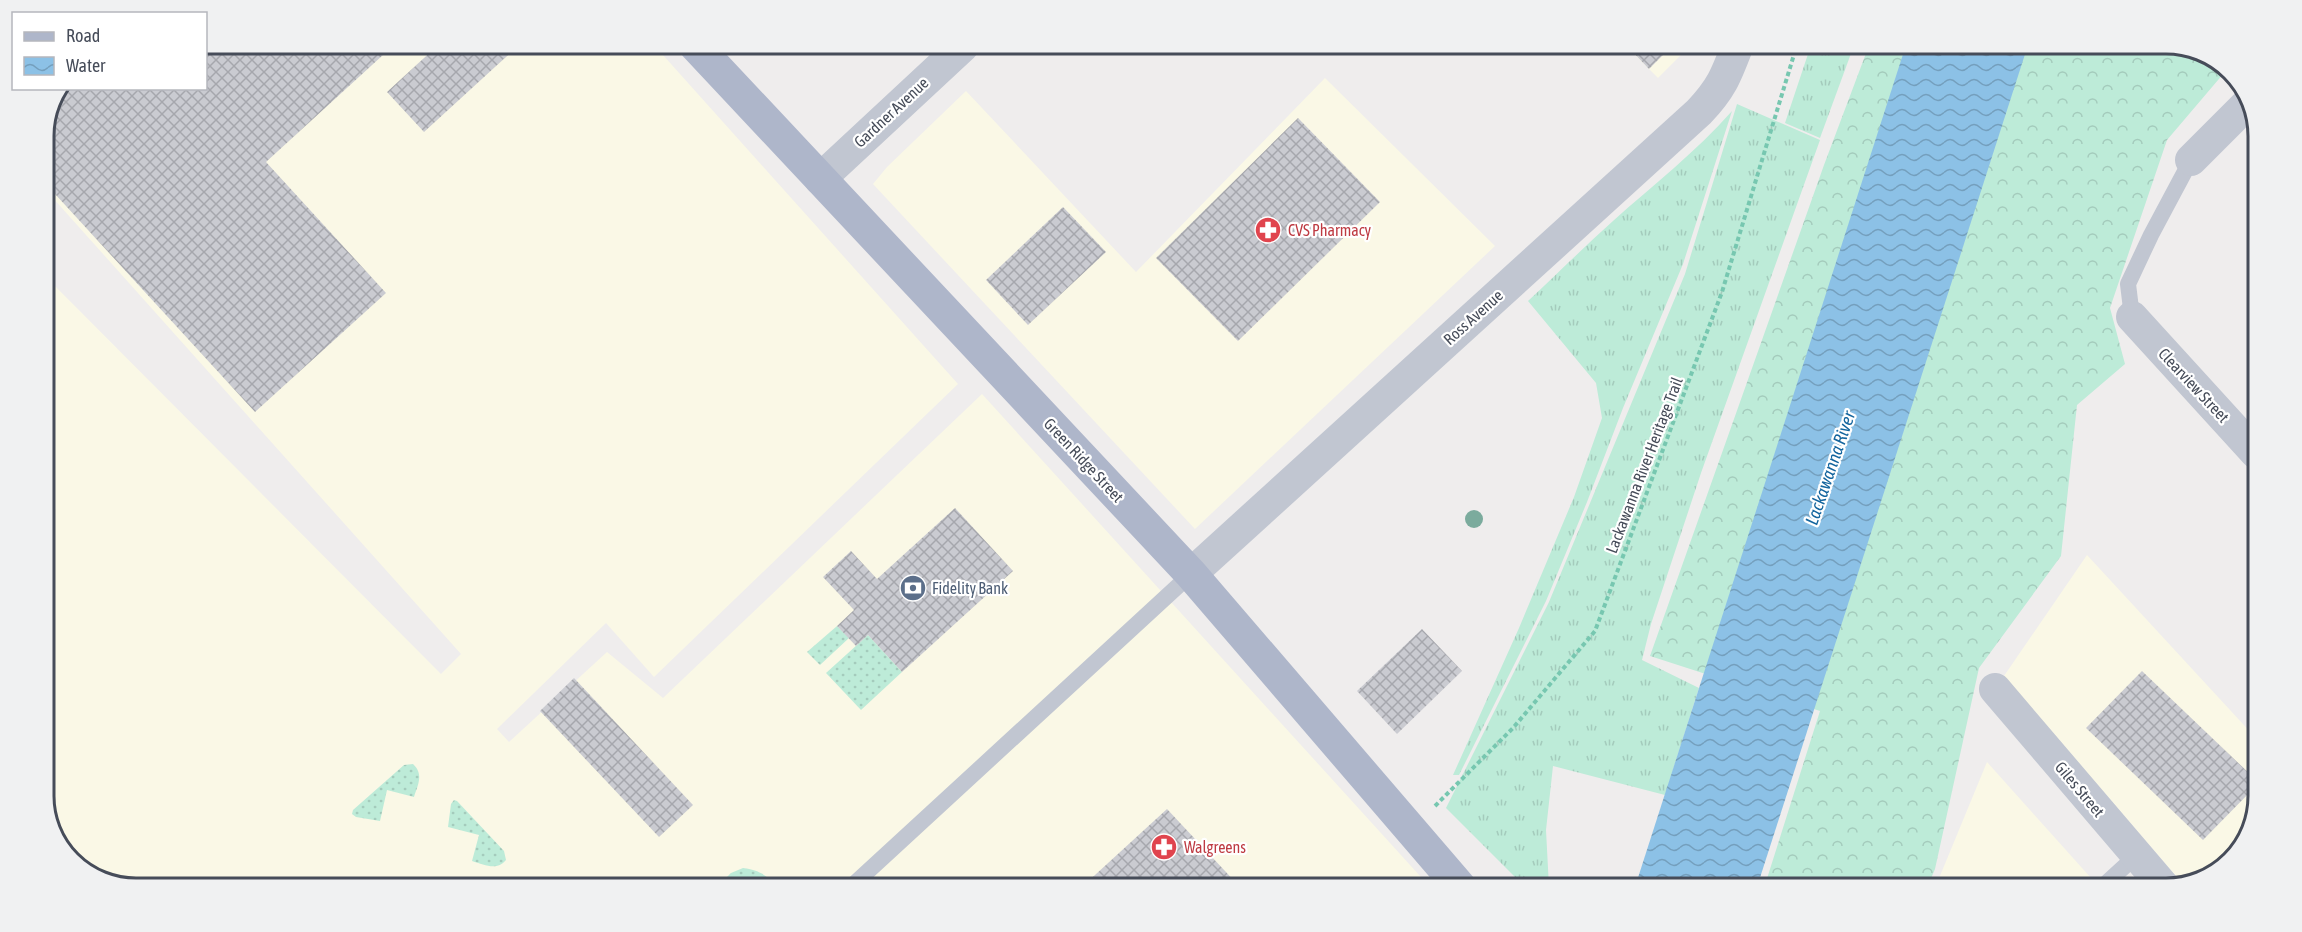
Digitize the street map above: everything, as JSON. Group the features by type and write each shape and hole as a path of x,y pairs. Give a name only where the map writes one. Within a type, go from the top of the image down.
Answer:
{"main road":[{"name":"Green Ridge Street","path":"703,54 1191,574 1452,878"}],"street":[{"name":"Gardner Avenue","path":"820,178 954,54"},
{"name":"Ross Avenue","path":"1191,574 1699,112 1725,79 1734,54"},
{"path":"2191,160 2243,108"},
{"name":"Clearview Street","path":"2132,317 2248,444"},
{"name":"Giles Street","path":"1995,689 2157,878"}],"lane":[{"path":"2132,317 2128,284 2191,160"},
{"path":"861,878 1191,574"},
{"path":"2112,878 2137,855"}],"path":[{"name":"Lackawanna River Heritage Trail","path":"1411,830 1512,728 1595,630 1722,292 1794,54"}],"shaded area":[{"path":"207,54 662,54 958,384 654,677 606,623 497,729 509,742 607,652 663,698 982,394 1422,878 136,878 100,870 78,854 65,837 60,827 54,801 54,285 441,674 461,654 54,199 56,120 60,105 69,90 207,90"},
{"path":"1634,54 1682,54 1658,78"},
{"path":"1325,78 1495,246 1195,529 873,184 887,167 966,91 1136,272"},
{"path":"2087,555 2248,729 2246,812 2240,832 2234,841 2224,854 2202,870 2177,877 2004,676"},
{"path":"1987,762 2091,878 1939,878"}],"green space":[{"path":"1808,54 1851,54 1820,138 1785,123"},
{"path":"1866,54 2166,54 2192,58 2222,76 2167,140 2110,308 2125,364 2077,405 2061,556 1979,668 1931,878 1767,878 1820,711 1650,656 1824,165"},
{"path":"1737,104 1820,140 1701,473 1651,624 1642,660 1699,688 1665,795 1553,766 1546,830 1549,878 1516,878 1446,808 1549,602 1685,274"},
{"path":"1732,111 1683,264 1546,601 1459,775 1453,775 1519,628 1574,497 1602,418 1596,383 1528,301 1689,154"},
{"path":"837,626 849,638 820,665 807,652"},
{"path":"868,635 902,672 861,710 826,673"},
{"path":"413,764 419,776 414,797 387,790 380,821 356,817 352,814 353,810 404,765"},
{"path":"454,800 504,851 506,860 495,866 472,861 479,835 448,827 451,804"},
{"path":"743,868 761,873 768,878 726,878"}],"water":[{"name":"Lackawanna River","path":"1903,54 2025,54 1760,878 1638,878"}],"building":[{"path":"207,54 384,54 266,162 386,293 255,412 54,193 54,136 60,105 69,90 207,90"},
{"path":"428,54 509,54 424,132 387,92"},
{"path":"1635,54 1664,54 1649,69"},
{"name":"CVS Pharmacy","path":"1298,118 1380,202 1238,341 1156,258"},
{"path":"1063,207 1106,252 1028,325 986,280"},
{"name":"Fidelity Bank","path":"955,508 1013,571 902,672 868,635 856,646 837,626 854,610 823,577 851,551 877,579"},
{"path":"1422,629 1462,671 1397,734 1357,691"},
{"path":"2142,671 2248,772 2248,794 2203,840 2086,728"},
{"path":"574,678 693,805 659,837 540,711"},
{"name":"Walgreens","path":"1167,809 1232,878 1092,878"}],"place":[{"name":"CVS Pharmacy","path":"1268,230"},
{"name":"Fidelity Bank","path":"913,588"},
{"name":"Walgreens","path":"1164,847"}]}
